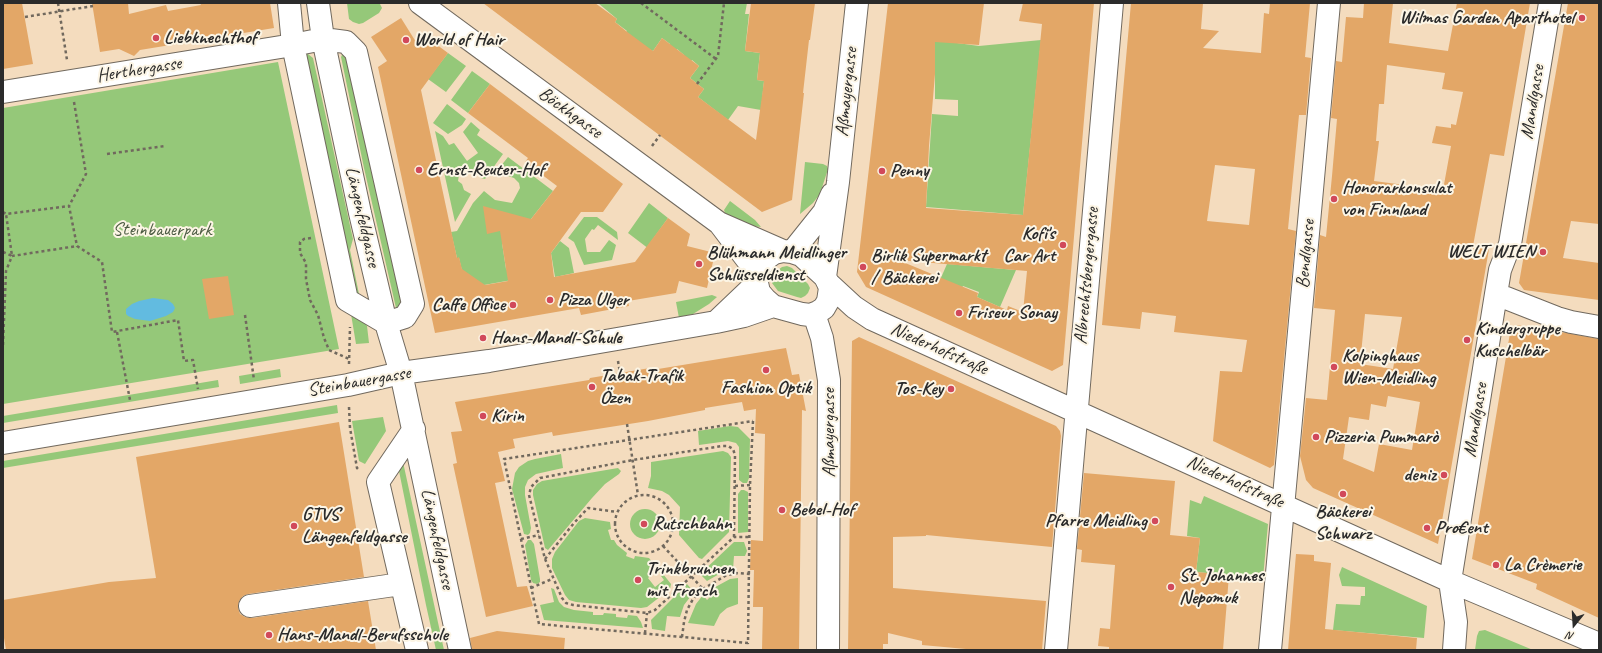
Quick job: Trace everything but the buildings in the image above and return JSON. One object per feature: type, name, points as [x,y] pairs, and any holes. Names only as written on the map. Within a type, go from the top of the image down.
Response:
[{"type":"street","points":[[289,3],[293,45],[347,300],[386,323]]},
{"type":"street","name":"Längenfeldgasse","points":[[318,3],[323,39],[360,213],[386,323],[401,373],[414,429],[460,650]]},
{"type":"street","name":"Böckhgasse","points":[[420,3],[719,223],[788,252]]},
{"type":"street","name":"Aßmayergasse","points":[[826,280],[857,3]]},
{"type":"street","name":"Albrechtsbergergasse","points":[[1056,650],[1075,410],[1112,3]]},
{"type":"street","name":"Bendlgasse","points":[[1270,650],[1329,3]]},
{"type":"street","name":"Mandlgasse","points":[[1454,650],[1456,622],[1450,581],[1500,270],[1510,244],[1550,3]]},
{"type":"street","name":"Herthergasse","points":[[3,92],[323,39],[346,42],[356,52],[412,304],[405,317],[386,323]]},
{"type":"street","name":"Aßmayergasse","points":[[788,252],[824,212],[838,182]]},
{"type":"street","name":"Böckhgasse","points":[[719,223],[757,278]]},
{"type":"street","points":[[716,322],[757,278],[761,266],[767,258],[774,254],[788,252],[801,255],[826,280],[830,295],[828,301],[819,311],[802,314],[773,306],[760,292],[757,278]]},
{"type":"street","name":"Niederhofstraße","points":[[826,280],[854,307],[872,319],[1450,581],[1599,644]]},
{"type":"street","points":[[1496,294],[1557,318],[1571,322],[1599,326]]},
{"type":"street","name":"Steinbauergasse","points":[[3,443],[348,385],[401,373],[489,361],[716,322],[744,316],[773,306]]},
{"type":"street","name":"Aßmayergasse","points":[[819,311],[829,380],[828,650]]},
{"type":"street","name":"Niederhofstraße","points":[[819,311],[872,319]]},
{"type":"street","points":[[414,429],[378,482],[417,650]]},
{"type":"street","points":[[250,606],[401,584]]},
{"type":"path","points":[[58,3],[86,174],[69,206],[77,246]]},
{"type":"path","points":[[697,84],[718,56],[724,3]]},
{"type":"path","points":[[643,4],[716,59]]},
{"type":"path","points":[[25,17],[92,6]]},
{"type":"path","points":[[107,154],[165,146]]},
{"type":"path","points":[[3,345],[6,271],[12,256],[5,213],[69,206]]},
{"type":"path","points":[[333,234],[304,239],[300,242],[300,253],[306,263],[306,280],[310,300],[318,315],[324,338],[330,350],[349,359]]},
{"type":"path","points":[[3,252],[12,256],[77,246],[102,262],[112,332],[178,320],[184,361],[193,360],[201,409]]},
{"type":"path","points":[[245,315],[256,400]]},
{"type":"path","points":[[117,332],[134,421]]},
{"type":"path","points":[[753,421],[750,485],[748,643],[539,624],[504,459],[753,421]]},
{"type":"path","points":[[627,424],[638,495]]},
{"type":"path","points":[[728,446],[733,449],[735,455],[735,486],[734,536],[655,610],[646,613],[566,603],[552,579],[545,560],[529,495],[531,487],[535,481],[540,478],[633,460],[728,446]]},
{"type":"path","points":[[735,486],[750,485]]},
{"type":"path","points":[[647,494],[664,501],[670,509],[673,517],[674,526],[672,535],[663,546],[651,553],[633,551],[625,546],[619,539],[616,530],[615,521],[617,512],[622,504],[629,498],[638,495],[647,494]]},
{"type":"path","points":[[545,560],[574,523],[588,508],[617,512]]},
{"type":"path","points":[[521,539],[539,534]]},
{"type":"path","points":[[734,536],[750,537]]},
{"type":"path","points":[[663,546],[703,589]]},
{"type":"path","points":[[682,637],[687,610],[693,599],[703,589],[725,576],[736,573],[750,574]]},
{"type":"path","points":[[531,588],[552,579]]},
{"type":"path","points":[[645,634],[646,613]]},
{"type":"green space","points":[[347,3],[377,3],[380,4],[382,8],[379,13],[359,24],[349,19]]},
{"type":"green space","points":[[598,3],[747,3],[745,14],[749,14],[745,51],[760,53],[757,80],[764,81],[761,110],[738,106],[728,120],[698,97],[704,89],[690,78],[699,66],[692,60],[682,73],[675,68],[684,55],[677,49],[667,62],[670,44],[662,38],[653,51],[623,36],[627,31],[615,22],[617,19]]},
{"type":"green space","points":[[935,40],[979,46],[1041,40],[1023,215],[926,207],[932,114],[958,116],[958,100],[935,99]]},
{"type":"green space","points":[[346,52],[404,303],[401,308],[396,308],[364,168],[341,57],[343,53]]},
{"type":"green space","points":[[448,53],[466,66],[446,92],[428,79]]},
{"type":"green space","points":[[305,54],[308,54],[313,58],[353,239],[350,250],[359,294],[357,298]]},
{"type":"green space","name":"Steinbauerpark","points":[[278,62],[339,349],[3,404],[3,108]]},
{"type":"green space","points":[[472,71],[490,84],[468,113],[451,100]]},
{"type":"green space","points":[[447,104],[466,119],[462,125],[448,134],[433,123]]},
{"type":"green space","points":[[471,122],[480,130],[477,135],[503,154],[485,179],[481,178],[471,169],[466,169],[459,175],[458,181],[462,184],[464,190],[471,194],[455,222],[435,131],[443,136],[449,145],[454,143],[467,161],[478,153],[463,132]]},
{"type":"green space","points":[[508,157],[553,191],[531,219],[502,243],[506,269],[523,278],[473,287],[463,275],[459,258],[457,258],[451,232],[457,231],[473,203],[484,191],[495,200],[512,203],[520,188],[519,183],[514,178],[496,172]]},
{"type":"green space","points":[[805,162],[823,164],[827,166],[828,169],[820,194],[813,203],[800,214]]},
{"type":"green space","points":[[730,201],[755,220],[761,227],[751,226],[729,217],[724,210]]},
{"type":"green space","points":[[649,203],[668,218],[648,246],[649,249],[628,233]]},
{"type":"green space","points":[[584,217],[597,217],[617,232],[618,240],[598,225],[594,230],[592,229],[585,239],[587,252],[600,252],[609,240],[616,245],[612,260],[584,265],[574,242],[568,238]]},
{"type":"green space","points":[[560,241],[569,248],[574,273],[555,277],[551,253]]},
{"type":"green space","points":[[947,264],[1016,270],[1000,307],[977,297],[979,292],[963,286],[961,289],[940,280]]},
{"type":"green space","points":[[787,266],[792,268],[808,284],[810,288],[805,296],[801,298],[778,291],[772,283],[774,273],[782,267]]},
{"type":"green space","points":[[712,295],[717,297],[709,304],[693,314],[679,318],[676,302]]},
{"type":"green space","points":[[351,314],[362,319],[367,326],[369,343],[356,344]]},
{"type":"green space","points":[[280,369],[281,377],[240,384],[239,376]]},
{"type":"green space","points":[[218,380],[219,387],[3,423],[3,416]]},
{"type":"green space","points":[[337,405],[338,413],[3,468],[3,461]]},
{"type":"green space","points":[[383,417],[386,431],[365,464],[359,461],[352,421]]},
{"type":"green space","points":[[730,426],[738,427],[750,439],[749,478],[747,483],[743,483],[739,480],[739,447],[736,443],[728,441],[699,445],[698,431]]},
{"type":"green space","points":[[723,451],[728,453],[731,457],[729,532],[702,559],[699,558],[679,535],[680,507],[669,495],[662,491],[648,488],[651,476],[651,462]]},
{"type":"green space","points":[[561,454],[563,468],[536,474],[528,480],[525,487],[525,495],[531,528],[528,535],[524,534],[512,489],[515,473],[519,467],[528,461]]},
{"type":"green space","points":[[403,462],[444,650],[436,650],[426,605],[398,466]]},
{"type":"green space","points":[[618,468],[621,471],[619,474],[605,484],[548,550],[545,548],[533,495],[533,490],[537,484],[542,481]]},
{"type":"green space","points":[[741,490],[748,492],[748,532],[738,533],[738,494]]},
{"type":"green space","points":[[1204,496],[1268,524],[1263,578],[1196,572],[1200,538],[1187,536],[1190,500],[1201,504]]},
{"type":"green space","points":[[645,509],[651,510],[659,518],[659,530],[651,538],[645,539],[639,538],[631,530],[630,524],[631,518],[639,510]]},
{"type":"green space","points":[[585,518],[610,522],[611,529],[608,530],[611,540],[614,540],[617,545],[627,553],[626,556],[634,559],[635,556],[649,558],[660,572],[659,573],[656,571],[648,578],[655,587],[664,580],[661,576],[663,574],[671,584],[670,589],[647,607],[641,608],[576,602],[569,600],[552,568],[552,559],[555,552],[579,521]]},
{"type":"green space","points":[[528,540],[531,540],[534,544],[540,579],[540,582],[537,584],[533,583],[531,580],[525,545]]},
{"type":"green space","points":[[734,542],[744,542],[747,551],[745,556],[734,556],[733,570],[721,573],[707,581],[700,574]]},
{"type":"green space","points":[[1342,567],[1427,606],[1424,638],[1333,630],[1336,604],[1360,605],[1361,596],[1365,596],[1365,587],[1342,586],[1339,575]]},
{"type":"green space","points":[[738,578],[738,604],[727,608],[720,614],[714,626],[688,623],[696,604],[703,595],[707,600],[712,595],[708,591],[730,579]]},
{"type":"green space","points":[[687,584],[694,592],[684,605],[680,617],[667,616],[665,631],[652,629],[651,620]]},
{"type":"green space","points":[[551,588],[554,589],[559,602],[564,607],[574,610],[593,612],[593,615],[603,615],[604,613],[616,614],[616,617],[627,618],[628,615],[637,616],[643,628],[544,620],[540,605],[554,602]]},
{"type":"green space","points":[[1485,630],[1533,650],[1475,650],[1479,631]]},
{"type":"water","points":[[153,298],[168,300],[175,308],[173,312],[150,321],[135,319],[126,314],[126,309],[132,304]]},
{"type":"place","name":"Wilmas Garden Aparthotel","points":[[1582,18]]},
{"type":"place","name":"Liebknechthof","points":[[156,38]]},
{"type":"place","name":"World of Hair","points":[[406,40]]},
{"type":"place","name":"Ernst-Reuter-Hof","points":[[419,170]]},
{"type":"place","name":"Penny","points":[[882,171]]},
{"type":"place","name":"Honorarkonsulat von Finnland","points":[[1334,199]]},
{"type":"place","name":"Kofi's Car Art","points":[[1063,245]]},
{"type":"place","name":"WELT WIEN","points":[[1543,252]]},
{"type":"place","name":"Blühmann Meidlinger Schlüsseldienst","points":[[699,264]]},
{"type":"place","name":"Birlik Supermarkt / Bäckerei","points":[[863,267]]},
{"type":"place","name":"Pizza Ulger","points":[[550,300]]},
{"type":"place","name":"Caffe Office","points":[[513,305]]},
{"type":"place","name":"Friseur Sonay","points":[[959,313]]},
{"type":"place","name":"Hans-Mandl-Schule","points":[[483,338]]},
{"type":"place","name":"Kindergruppe Kuschelbär","points":[[1467,340]]},
{"type":"place","name":"Kolpinghaus Wien-Meidling","points":[[1334,367]]},
{"type":"place","name":"Fashion Optik","points":[[766,370]]},
{"type":"place","name":"Tabak-Trafik Özen","points":[[592,387]]},
{"type":"place","name":"Tos-Key","points":[[951,389]]},
{"type":"place","name":"Kirin","points":[[483,416]]},
{"type":"place","name":"Pizzeria Pummarò","points":[[1316,437]]},
{"type":"place","name":"deniz","points":[[1444,475]]},
{"type":"place","name":"Bäckerei Schwarz","points":[[1343,494]]},
{"type":"place","name":"Bebel-Hof","points":[[782,510]]},
{"type":"place","name":"Pfarre Meidling","points":[[1155,521]]},
{"type":"place","name":"Rutschbahn","points":[[644,524]]},
{"type":"place","name":"GTVS Längenfeldgasse","points":[[294,526]]},
{"type":"place","name":"Pro€ent","points":[[1427,528]]},
{"type":"place","name":"La Crèmerie","points":[[1496,565]]},
{"type":"place","name":"Trinkbrunnen mit Frosch","points":[[638,580]]},
{"type":"place","name":"St. Johannes Nepomuk","points":[[1171,587]]},
{"type":"place","name":"Hans-Mandl-Berufsschule","points":[[269,635]]}]
